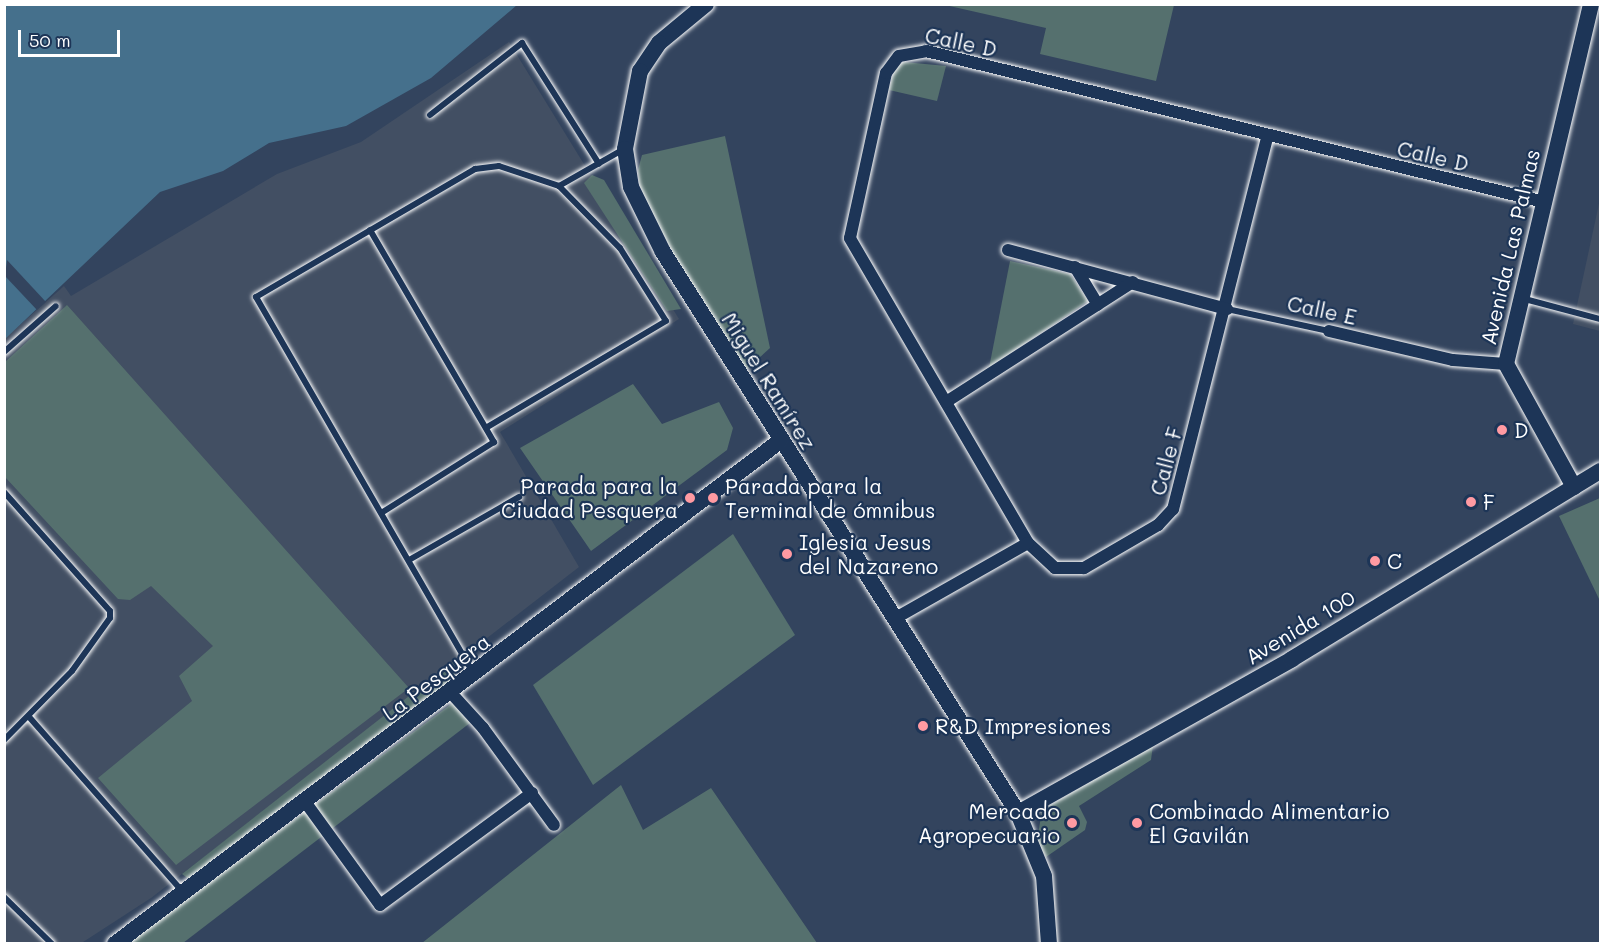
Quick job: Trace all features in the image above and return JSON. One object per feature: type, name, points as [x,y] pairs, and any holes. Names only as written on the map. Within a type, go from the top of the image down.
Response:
[{"type":"street","name":"Miguel Ramírez","points":[[706,4],[659,43],[633,90],[625,149],[631,187],[663,252],[780,441],[1018,813],[1048,898],[1049,944]]},
{"type":"street","name":"Avenida Las Palmas","points":[[1574,487],[1506,364],[1591,4]]},
{"type":"street","name":"Calle D","points":[[1028,543],[850,238],[886,73],[899,56],[926,51],[1267,138],[1544,202]]},
{"type":"street","name":"Calle F","points":[[1028,543],[1045,563],[1072,571],[1158,525],[1173,509],[1227,309],[1267,138]]},
{"type":"street","name":"Calle E","points":[[1008,250],[1227,309]]},
{"type":"street","points":[[1075,267],[1098,305]]},
{"type":"street","points":[[946,402],[1133,282]]},
{"type":"street","name":"Calle E","points":[[1329,330],[1453,360],[1506,364]]},
{"type":"street","name":"La Pesquera","points":[[116,944],[476,676],[780,441]]},
{"type":"street","name":"Avenida 100","points":[[1018,813],[1292,659],[1600,471]]},
{"type":"street","points":[[894,619],[1028,543]]},
{"type":"street","points":[[452,694],[532,793],[554,825]]},
{"type":"street","points":[[306,803],[380,905],[532,793]]},
{"type":"lane","points":[[430,115],[522,43],[599,164]]},
{"type":"lane","points":[[559,186],[625,149]]},
{"type":"lane","points":[[476,676],[383,512],[256,297],[475,169],[499,166],[559,186],[620,248],[666,321],[486,428]]},
{"type":"lane","points":[[370,230],[494,442],[383,512]]},
{"type":"lane","points":[[1521,298],[1600,320]]},
{"type":"lane","points":[[4,352],[56,306]]},
{"type":"lane","name":"Calle E","points":[[1227,309],[1329,330]]},
{"type":"lane","points":[[4,492],[110,611],[104,630],[30,718],[4,740]]},
{"type":"lane","points":[[409,560],[519,497]]},
{"type":"lane","points":[[30,718],[184,894]]},
{"type":"lane","points":[[4,897],[52,944]]},
{"type":"shaded area","points":[[5,5],[517,5],[431,78],[346,126],[269,143],[223,171],[160,192],[5,339]]},
{"type":"shaded area","points":[[509,42],[679,319],[500,432],[579,567],[151,898],[80,944],[5,943],[4,339],[64,286],[71,296],[277,174],[361,142]]},
{"type":"shaded area","points":[[1600,199],[1600,331],[1573,324]]},
{"type":"green space","points":[[945,5],[1174,5],[1156,81],[1040,54],[1046,28]]},
{"type":"green space","points":[[904,62],[946,66],[937,101],[889,90],[895,67]]},
{"type":"green space","points":[[725,136],[770,348],[745,371],[672,252],[640,189],[638,170],[642,155]]},
{"type":"green space","points":[[592,175],[604,180],[681,309],[667,311],[584,183]]},
{"type":"green space","points":[[1010,261],[1070,274],[1088,301],[989,368]]},
{"type":"green space","points":[[67,305],[409,688],[176,865],[98,778],[192,701],[179,676],[213,646],[151,586],[130,600],[118,599],[5,477],[5,362]]},
{"type":"green space","points":[[633,384],[662,424],[719,402],[733,428],[727,450],[591,551],[520,448]]},
{"type":"green space","points":[[1600,498],[1600,601],[1559,516]]},
{"type":"green space","points":[[733,534],[795,635],[593,785],[533,685]]},
{"type":"green space","points":[[455,660],[455,677],[190,880],[182,874]]},
{"type":"green space","points":[[454,702],[470,723],[183,943],[126,944]]},
{"type":"green space","points":[[1153,745],[1151,760],[1079,806],[1087,822],[1085,830],[1046,857],[1037,841],[1042,810]]},
{"type":"green space","points":[[621,785],[643,830],[711,788],[817,943],[422,943]]},
{"type":"pier","points":[[7,260],[46,302],[37,310],[5,276]]},
{"type":"place","name":"D","points":[[1502,430]]},
{"type":"place","name":"Parada para la Ciudad Pesquera","points":[[690,498]]},
{"type":"place","name":"Parada para la Terminal de ómnibus","points":[[713,498]]},
{"type":"place","name":"F","points":[[1471,502]]},
{"type":"place","name":"Iglesia Jesus del Nazareno","points":[[787,554]]},
{"type":"place","name":"C","points":[[1375,561]]},
{"type":"place","name":"R&D Impresiones","points":[[923,726]]},
{"type":"place","name":"Mercado Agropecuario","points":[[1072,823]]},
{"type":"place","name":"Combinado Alimentario El Gavilán","points":[[1137,823]]}]
